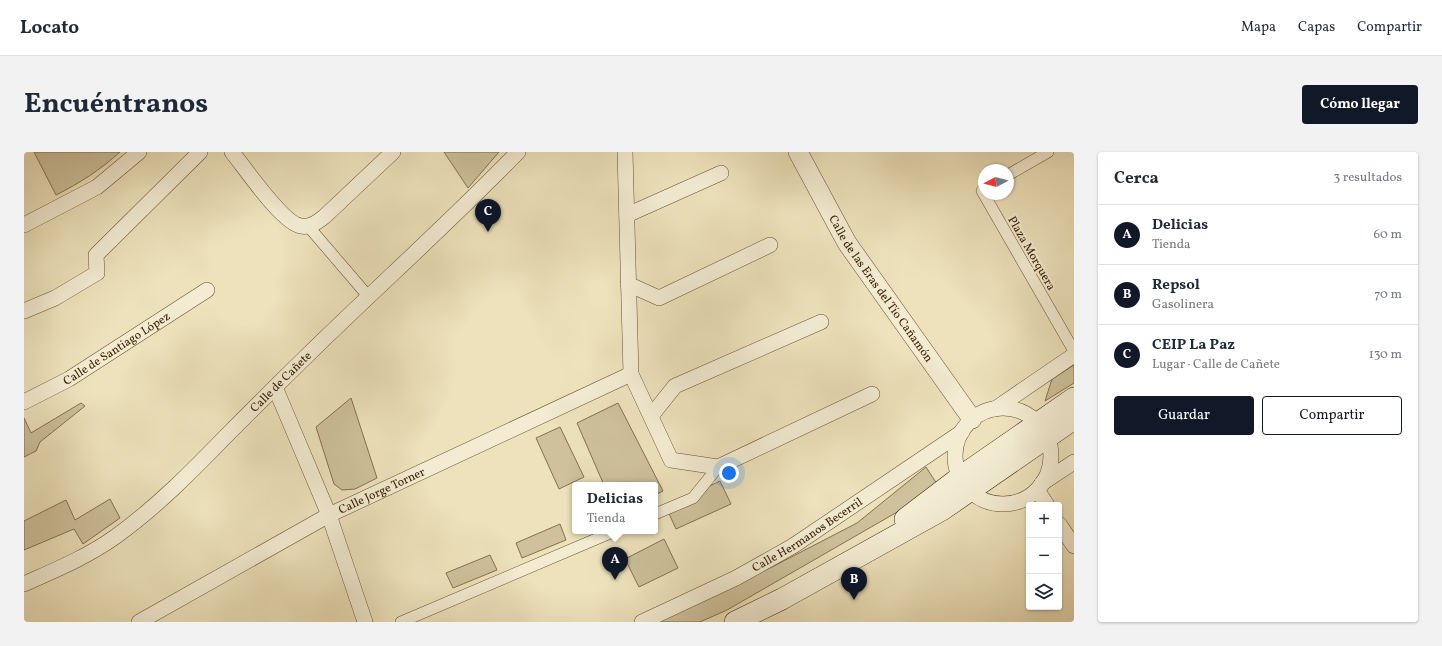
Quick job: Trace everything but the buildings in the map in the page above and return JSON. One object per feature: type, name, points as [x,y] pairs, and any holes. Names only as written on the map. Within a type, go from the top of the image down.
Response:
[{"type":"main road","points":[[735,622],[782,600],[942,510],[965,484],[1042,430],[1074,398]]},
{"type":"main road","points":[[1042,430],[1074,418]]},
{"type":"street","points":[[24,225],[97,187],[139,152]]},
{"type":"street","points":[[24,311],[55,298],[97,273],[96,255],[200,152]]},
{"type":"street","points":[[232,152],[271,201],[293,224],[302,227],[308,226],[324,217],[393,152]]},
{"type":"street","name":"Calle de Cañete","points":[[24,584],[88,554],[115,537],[190,473],[368,296],[472,200],[518,152]]},
{"type":"street","points":[[625,152],[631,374],[671,460],[718,467]]},
{"type":"street","name":"Calle de las Eras del Tío Cañamón","points":[[798,152],[847,244],[967,425]]},
{"type":"street","points":[[1014,172],[1048,152]]},
{"type":"street","points":[[627,216],[721,173]]},
{"type":"street","name":"Plaza Morquera","points":[[987,200],[1074,351]]},
{"type":"street","points":[[308,226],[368,296]]},
{"type":"street","points":[[628,284],[659,298],[770,246]]},
{"type":"street","name":"Calle de Santiago López","points":[[24,402],[69,379],[207,290]]},
{"type":"street","points":[[651,416],[675,386],[821,322]]},
{"type":"street","name":"Calle Hermanos Becerril","points":[[995,409],[1074,355]]},
{"type":"street","name":"Calle Jorge Torner","points":[[139,622],[329,515],[631,374]]},
{"type":"street","points":[[275,387],[329,515],[365,622]]},
{"type":"street","points":[[658,513],[693,498],[718,467],[872,394]]},
{"type":"street","name":"Calle Hermanos Becerril","points":[[642,622],[736,578],[793,546],[967,425],[983,412],[1004,408],[1018,411],[1027,414],[1042,430]]},
{"type":"street","points":[[967,425],[956,446],[955,457],[965,484],[984,500],[1006,504],[1022,500],[1039,486],[1074,462]]},
{"type":"street","points":[[1039,486],[1048,472],[1050,460],[1042,430]]},
{"type":"street","points":[[1039,486],[1045,502]]},
{"type":"street","points":[[1062,528],[1074,546]]},
{"type":"street","points":[[401,622],[608,534]]},
{"type":"shaded area","points":[[34,152],[120,152],[90,176],[56,195]]},
{"type":"shaded area","points":[[444,152],[499,152],[468,188]]},
{"type":"shaded area","points":[[1074,365],[1074,383],[1045,401],[1052,379]]},
{"type":"shaded area","points":[[351,398],[377,478],[355,489],[342,490],[334,484],[316,427]]},
{"type":"shaded area","points":[[81,403],[85,406],[40,442],[36,451],[24,457],[24,418],[31,433]]},
{"type":"shaded area","points":[[618,403],[663,491],[658,494],[658,482],[603,482],[577,423]]},
{"type":"shaded area","points":[[560,427],[584,477],[559,489],[536,438]]},
{"type":"shaded area","points":[[926,467],[937,484],[899,511],[727,610],[700,622],[658,622],[772,567],[857,523]]},
{"type":"shaded area","points":[[720,481],[731,504],[676,529],[666,507]]},
{"type":"shaded area","points":[[110,499],[120,518],[83,544],[74,529],[24,550],[24,521],[66,500],[75,520]]},
{"type":"shaded area","points":[[560,524],[566,540],[522,558],[516,543]]},
{"type":"shaded area","points":[[664,539],[678,568],[639,587],[625,559]]},
{"type":"shaded area","points":[[490,555],[497,570],[453,588],[446,573]]},
{"type":"place","name":"CEIP La Paz","points":[[488,232]]},
{"type":"place","name":"Delicias","points":[[615,580]]},
{"type":"place","name":"Repsol","points":[[854,600]]}]
